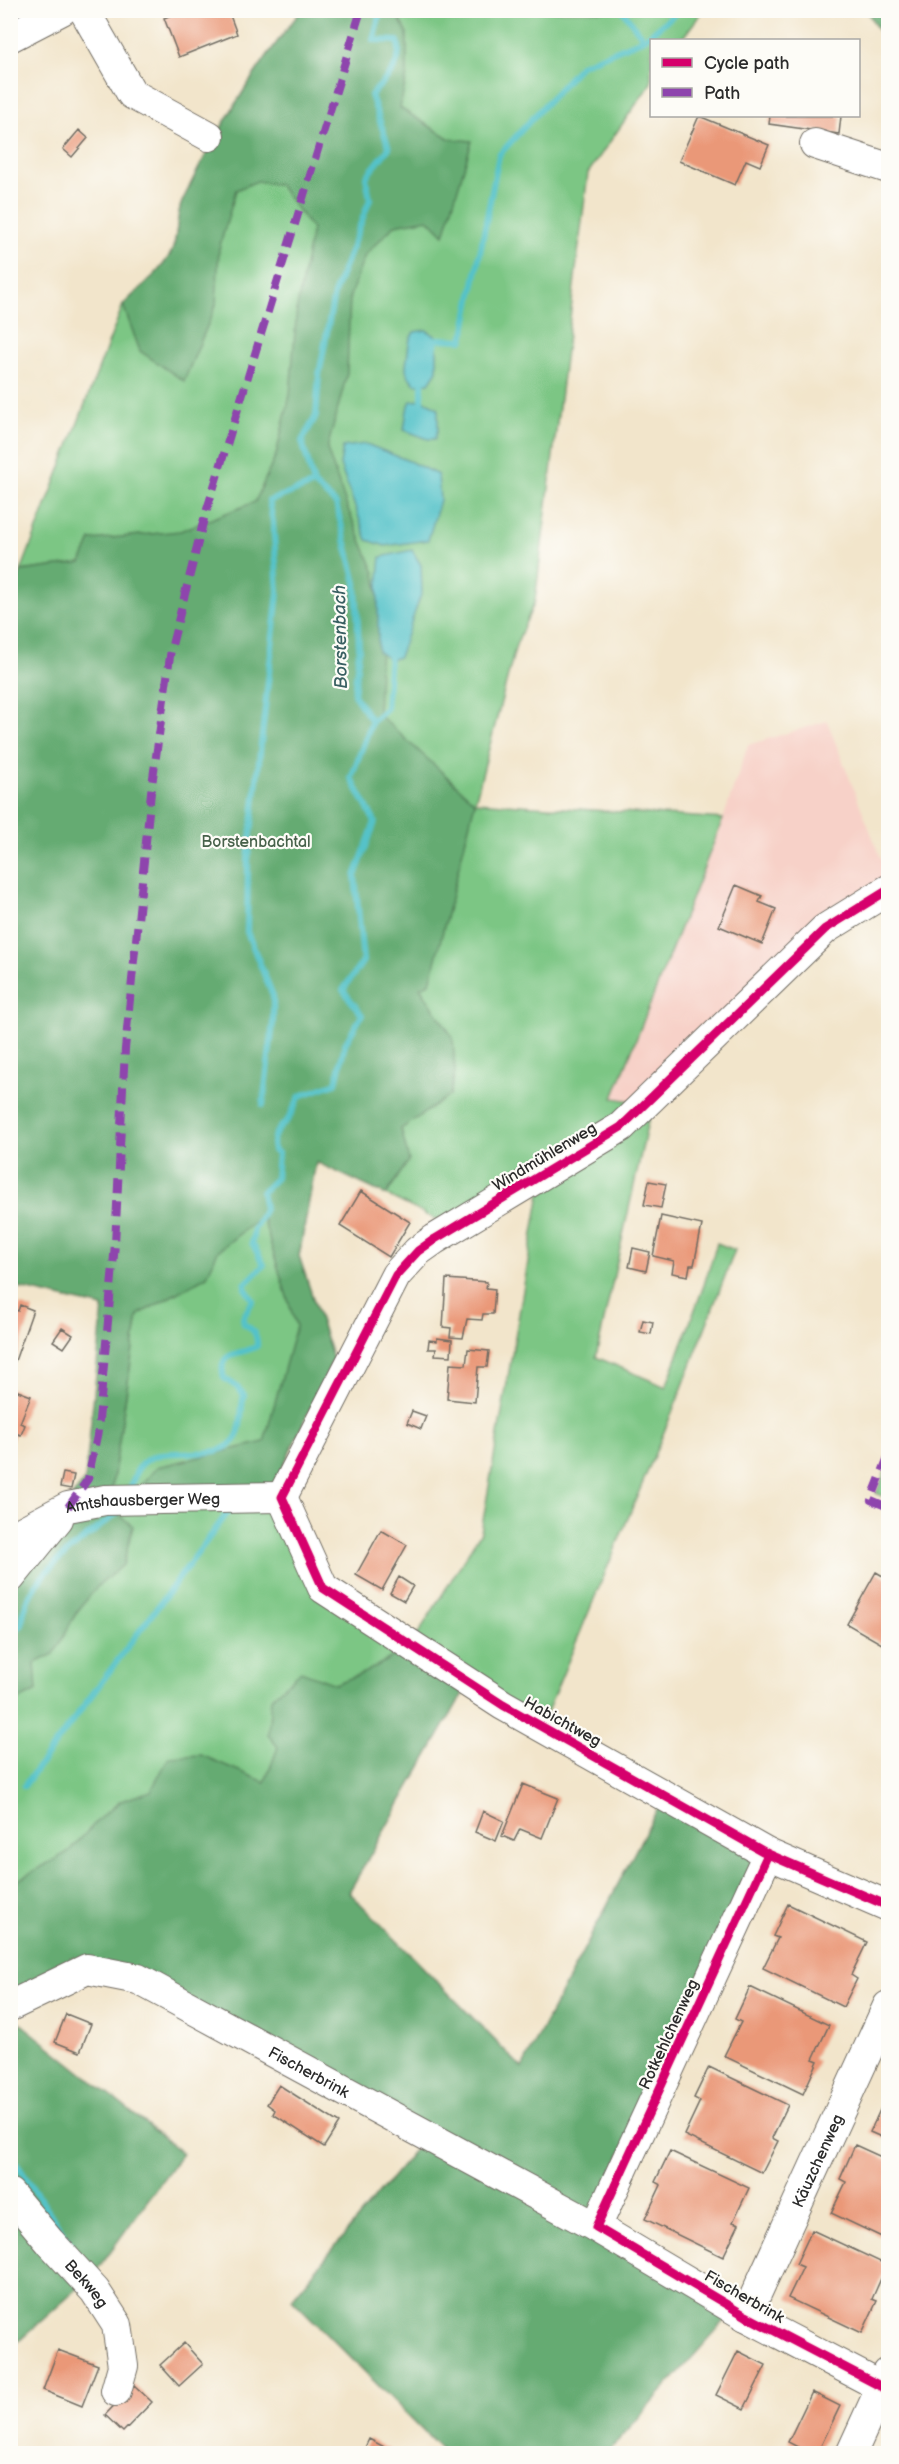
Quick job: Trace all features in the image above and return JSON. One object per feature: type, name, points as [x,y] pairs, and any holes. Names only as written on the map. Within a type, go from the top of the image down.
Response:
[{"type":"street","points":[[10,37],[62,10]]},
{"type":"street","points":[[84,10],[132,94],[209,136]]},
{"type":"street","points":[[815,144],[888,168]]},
{"type":"street","name":"Windmühlenweg","points":[[282,1497],[396,1275],[418,1251],[621,1127],[825,929],[888,890]]},
{"type":"street","name":"Amtshausberger Weg","points":[[10,1538],[68,1508],[105,1500],[282,1497]]},
{"type":"street","name":"Habichtweg","points":[[282,1497],[322,1588],[503,1705],[768,1854],[888,1906]]},
{"type":"street","points":[[10,1578],[68,1508]]},
{"type":"street","name":"Rotkehlchenweg","points":[[596,2227],[768,1854]]},
{"type":"street","name":"Fischerbrink","points":[[10,2006],[87,1969],[138,1979],[596,2227],[746,2316],[885,2380]]},
{"type":"street","name":"Käuzchenweg","points":[[746,2316],[888,2006]]},
{"type":"street","name":"Bekweg","points":[[10,2194],[95,2291],[117,2325],[123,2366],[116,2391]]},
{"type":"street","points":[[851,2454],[885,2380]]},
{"type":"shaded area","points":[[827,721],[888,876],[652,1104],[613,1098],[723,819],[748,745]]},
{"type":"green space","name":"Borstenbachtal","points":[[301,11],[703,11],[682,39],[650,39],[650,84],[588,173],[535,601],[516,645],[475,802],[723,819],[613,1098],[652,1104],[596,1357],[666,1387],[717,1243],[735,1250],[679,1396],[539,1731],[466,1688],[349,1892],[522,2068],[662,1800],[756,1854],[446,2453],[292,2299],[430,2131],[136,1971],[11,1997],[10,1543],[109,1507],[138,1315],[10,1286],[91,540],[82,563],[21,571],[123,305],[154,275],[170,255],[175,243],[182,202],[236,103]],"holes":[[[450,1095],[401,1129],[408,1160],[386,1195],[449,1226],[544,1170],[481,1532],[408,1650],[314,1594],[272,1490],[333,1359],[299,1256],[316,1162]]]},
{"type":"green space","points":[[301,11],[405,11],[399,19],[407,32],[407,75],[400,108],[450,139],[472,141],[444,235],[428,219],[395,225],[365,255],[350,296],[347,374],[327,449],[347,507],[375,573],[385,644],[381,645],[378,714],[475,802],[430,983],[420,987],[453,1038],[455,1073],[450,1095],[401,1129],[409,1160],[386,1195],[316,1162],[299,1256],[333,1359],[272,1490],[139,1488],[157,1467],[264,1442],[296,1326],[262,1216],[218,1251],[207,1276],[138,1315],[109,1507],[133,1526],[123,1565],[97,1587],[76,1613],[54,1654],[35,1663],[37,1691],[11,1704],[11,1543],[60,1513],[85,1479],[103,1307],[11,1286],[11,604],[21,571],[81,563],[91,540],[180,531],[255,502],[276,455],[290,395],[297,307],[312,229],[279,185],[257,181],[236,190],[219,249],[216,305],[184,381],[140,351],[123,305],[154,275],[170,255],[175,243],[182,202],[207,153],[252,78]]},
{"type":"green space","points":[[867,11],[888,11],[888,48]]},
{"type":"green space","points":[[888,1465],[888,1498],[876,1493]]},
{"type":"green space","points":[[406,1649],[466,1688],[349,1892],[522,2068],[662,1800],[756,1854],[589,2225],[731,2314],[607,2453],[446,2453],[292,2299],[430,2131],[136,1971],[11,1997],[11,1884],[68,1852],[102,1816],[121,1801],[151,1791],[169,1757],[201,1755],[265,1782],[278,1747],[268,1735],[271,1698],[301,1671],[335,1684],[366,1672]]},
{"type":"green space","points":[[10,2015],[182,2153],[94,2274],[11,2348]]},
{"type":"water","points":[[426,330],[437,337],[437,371],[429,383],[415,384],[406,369],[409,343],[414,332]]},
{"type":"water","points":[[423,400],[438,408],[438,429],[435,439],[428,439],[404,430],[411,401]]},
{"type":"water","points":[[366,444],[438,475],[440,500],[428,540],[385,546],[367,540],[340,465],[343,447]]},
{"type":"water","points":[[412,550],[421,565],[422,592],[399,657],[390,660],[378,651],[378,587],[381,557]]},
{"type":"building","points":[[184,10],[211,10],[212,13],[228,10],[237,34],[179,57],[164,18]]},
{"type":"building","points":[[699,117],[769,145],[760,166],[746,160],[735,185],[679,161]]},
{"type":"building","points":[[770,117],[841,117],[839,134],[769,124]]},
{"type":"building","points":[[79,130],[88,138],[72,157],[63,149]]},
{"type":"building","points":[[736,885],[762,896],[759,902],[776,909],[762,944],[719,926]]},
{"type":"building","points":[[649,1181],[666,1184],[661,1208],[644,1205]]},
{"type":"building","points":[[361,1191],[410,1222],[389,1257],[340,1226]]},
{"type":"building","points":[[661,1216],[702,1225],[694,1265],[690,1265],[688,1276],[672,1273],[674,1261],[653,1256]]},
{"type":"building","points":[[633,1248],[650,1252],[646,1271],[629,1267]]},
{"type":"building","points":[[446,1279],[487,1282],[486,1288],[495,1289],[493,1314],[483,1314],[482,1320],[467,1319],[463,1338],[450,1337],[451,1328],[443,1327]]},
{"type":"building","points":[[20,1305],[33,1310],[15,1361],[10,1360],[10,1314],[13,1309],[18,1311]]},
{"type":"building","points":[[643,1320],[653,1322],[651,1334],[640,1332]]},
{"type":"building","points":[[62,1328],[73,1335],[64,1348],[53,1341]]},
{"type":"building","points":[[437,1338],[452,1340],[451,1356],[435,1355],[436,1349],[428,1349],[429,1340],[437,1341]]},
{"type":"building","points":[[468,1349],[489,1351],[487,1367],[478,1367],[475,1402],[447,1399],[450,1364],[466,1365]]},
{"type":"building","points":[[10,1388],[31,1396],[20,1423],[25,1425],[21,1435],[15,1433],[10,1444]]},
{"type":"building","points":[[412,1411],[426,1416],[421,1429],[407,1423]]},
{"type":"building","points":[[63,1473],[74,1475],[71,1489],[60,1487]]},
{"type":"building","points":[[381,1530],[407,1545],[382,1590],[356,1575]]},
{"type":"building","points":[[876,1572],[888,1579],[887,1647],[847,1624]]},
{"type":"building","points":[[399,1577],[413,1586],[404,1601],[390,1593]]},
{"type":"building","points":[[523,1784],[558,1798],[542,1838],[520,1829],[514,1841],[502,1836]]},
{"type":"building","points":[[483,1811],[504,1821],[496,1841],[475,1832]]},
{"type":"building","points":[[788,1904],[867,1942],[851,1975],[857,1979],[843,2007],[763,1968],[778,1938],[773,1936]]},
{"type":"building","points":[[750,1987],[829,2025],[813,2059],[818,2061],[803,2094],[724,2056],[741,2022],[735,2019]]},
{"type":"building","points":[[66,2014],[91,2024],[80,2052],[55,2042]]},
{"type":"building","points":[[709,2067],[788,2105],[772,2138],[778,2141],[762,2173],[684,2135],[700,2101],[694,2098]]},
{"type":"building","points":[[279,2085],[339,2123],[324,2147],[273,2114],[275,2110],[267,2104]]},
{"type":"building","points":[[888,2092],[888,2140],[870,2132]]},
{"type":"building","points":[[855,2145],[888,2160],[888,2240],[831,2213],[846,2182],[840,2179]]},
{"type":"building","points":[[670,2151],[749,2188],[733,2222],[739,2224],[723,2257],[645,2219],[661,2185],[655,2182]]},
{"type":"building","points":[[812,2230],[887,2265],[872,2299],[877,2301],[862,2333],[788,2298],[803,2267],[796,2264]]},
{"type":"building","points":[[184,2343],[203,2364],[179,2386],[160,2365]]},
{"type":"building","points":[[58,2350],[98,2365],[82,2406],[43,2390]]},
{"type":"building","points":[[738,2351],[766,2365],[744,2409],[716,2395]]},
{"type":"building","points":[[134,2385],[152,2402],[123,2432],[105,2415]]},
{"type":"building","points":[[812,2392],[840,2406],[817,2454],[811,2454],[788,2442]]},
{"type":"building","points":[[369,2439],[392,2451],[391,2454],[362,2454]]},
{"type":"waterway","name":"Borstenbach","points":[[131,1487],[138,1469],[147,1460],[173,1453],[217,1451],[228,1446],[237,1436],[244,1395],[224,1378],[222,1369],[227,1358],[257,1346],[254,1333],[244,1324],[243,1318],[253,1300],[245,1284],[264,1265],[252,1243],[254,1229],[265,1209],[262,1192],[276,1178],[278,1153],[274,1151],[274,1136],[289,1118],[300,1096],[336,1083],[345,1044],[362,1015],[343,990],[363,961],[355,876],[375,822],[351,778],[372,721],[354,695],[359,649],[356,583],[336,504],[314,484],[302,441],[316,416],[319,375],[334,294],[370,199],[366,177],[389,148],[371,95],[392,71],[399,50],[398,41],[373,40],[381,10]]},
{"type":"waterway","name":"Borstenbach","points":[[622,10],[644,39],[680,10]]},
{"type":"waterway","points":[[435,345],[437,339],[463,340],[499,155],[581,65],[644,39]]},
{"type":"waterway","points":[[422,409],[424,377]]},
{"type":"waterway","points":[[263,1105],[273,1023],[273,996],[247,932],[248,860],[278,592],[273,522],[269,501],[314,484]]},
{"type":"waterway","points":[[372,721],[386,709],[390,654]]},
{"type":"waterway","points":[[24,1786],[232,1507]]},
{"type":"waterway","name":"Borstenbach","points":[[10,1633],[22,1625],[25,1607],[43,1576],[71,1549],[116,1514]]},
{"type":"waterway","points":[[10,2154],[71,2245]]},
{"type":"marked path","points":[[68,1507],[88,1479],[98,1431],[115,1244],[125,1049],[151,792],[171,649],[204,519],[361,10]]},
{"type":"marked path","points":[[888,1457],[871,1500],[888,1507]]},
{"type":"cycle path","points":[[888,890],[825,929],[621,1127],[418,1251],[396,1275],[282,1497],[323,1588],[503,1705],[768,1854],[888,1906]]},
{"type":"cycle path","points":[[768,1854],[596,2227],[746,2316],[882,2387]]}]
